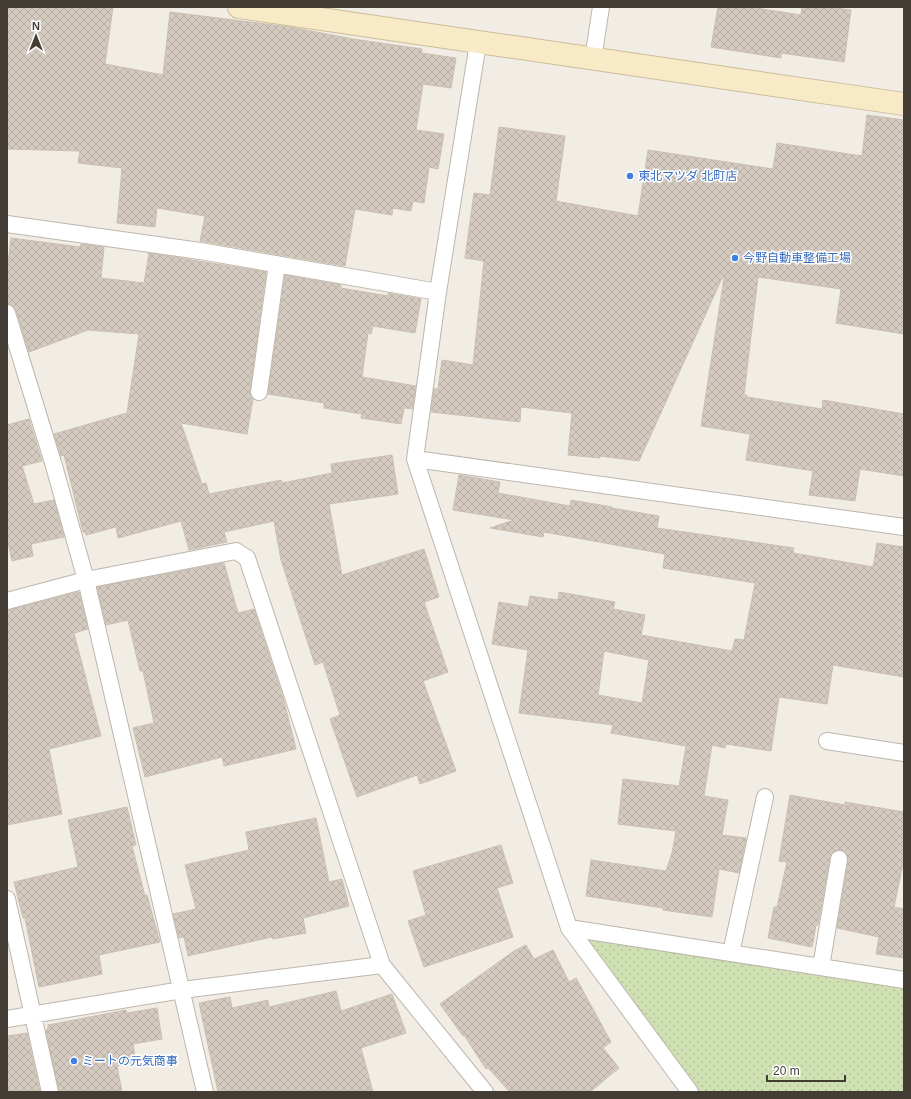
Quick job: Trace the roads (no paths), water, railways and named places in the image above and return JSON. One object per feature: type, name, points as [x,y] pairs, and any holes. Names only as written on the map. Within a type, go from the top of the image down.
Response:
[{"type":"street","points":[[240,7],[478,43],[904,104]]},
{"type":"lane","points":[[593,59],[601,7]]},
{"type":"lane","points":[[478,43],[438,292],[415,459],[569,928],[690,1092]]},
{"type":"lane","points":[[7,224],[200,251],[438,292]]},
{"type":"lane","points":[[259,392],[277,264]]},
{"type":"lane","points":[[7,314],[54,466],[86,580],[205,1092]]},
{"type":"lane","points":[[415,459],[904,527]]},
{"type":"lane","points":[[7,601],[86,580],[236,551],[247,558],[382,965],[485,1092]]},
{"type":"lane","points":[[826,741],[904,753]]},
{"type":"lane","points":[[731,953],[765,797]]},
{"type":"lane","points":[[821,967],[838,859]]},
{"type":"lane","points":[[7,899],[50,1092]]},
{"type":"lane","points":[[569,928],[904,980]]},
{"type":"lane","points":[[7,1019],[182,990],[382,965]]},
{"type":"place","name":"東北マツダ 北町店","points":[[630,176]]},
{"type":"place","name":"今野自動車整備工場","points":[[735,258]]},
{"type":"place","name":"ミートの元気商事","points":[[74,1061]]}]
